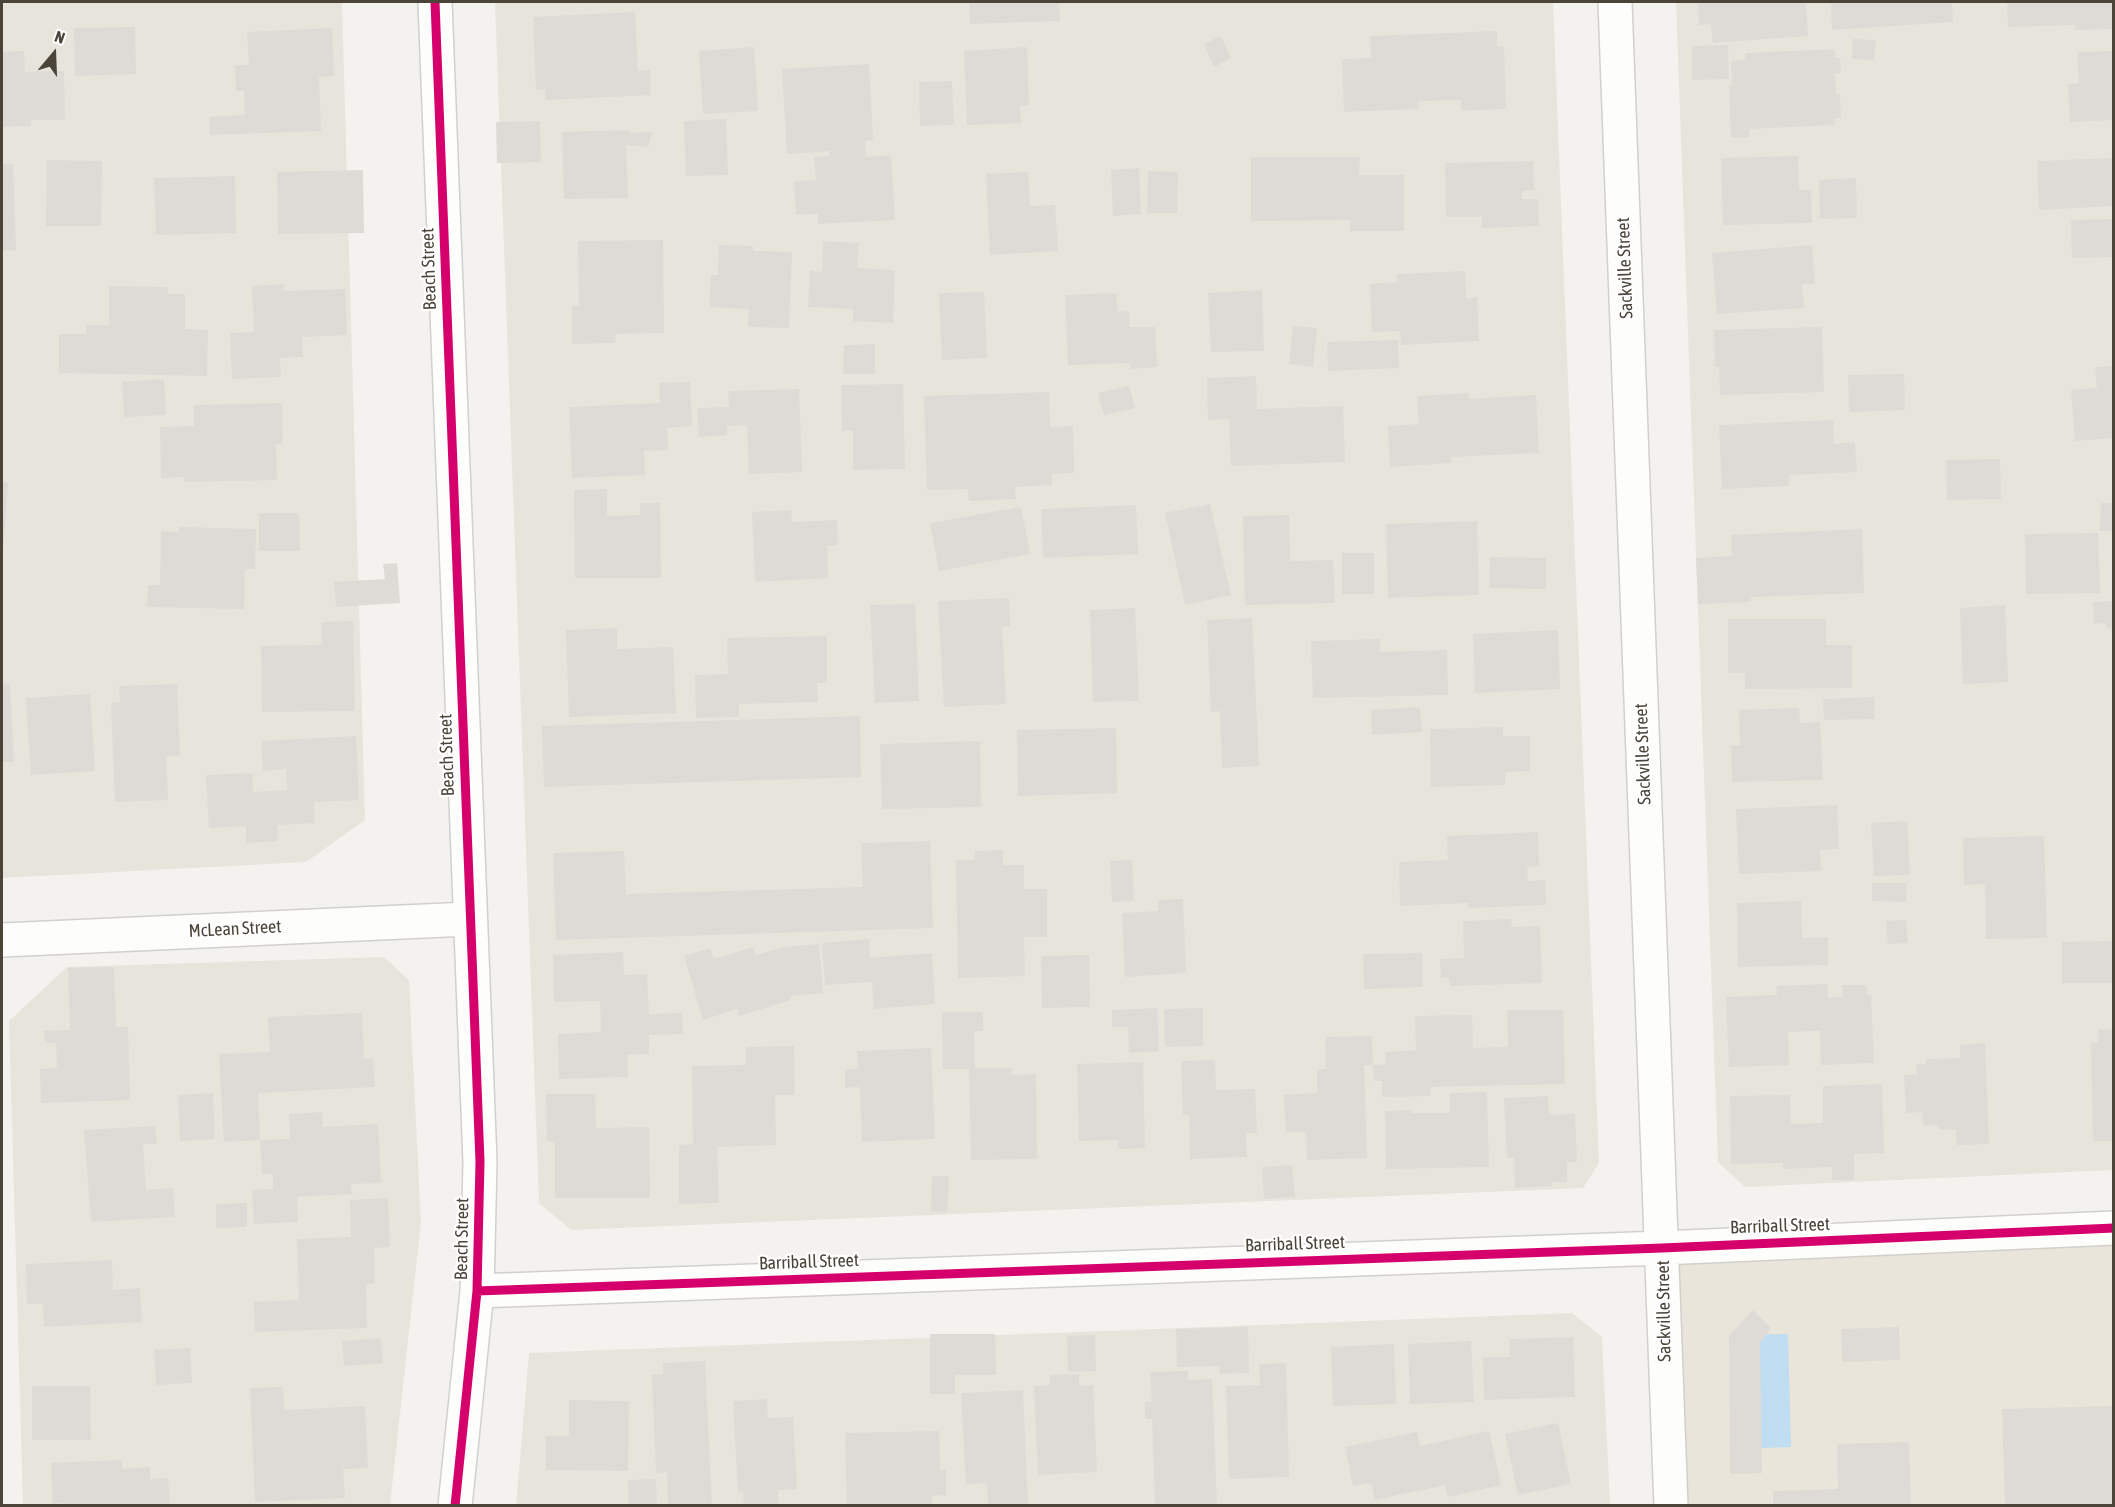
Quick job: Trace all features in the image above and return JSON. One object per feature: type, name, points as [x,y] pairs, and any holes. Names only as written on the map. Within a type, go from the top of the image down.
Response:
[{"type":"street","name":"Beach Street","points":[[435,2],[480,1162],[477,1291],[455,1506]]},
{"type":"street","name":"Sackville Street","points":[[1615,2],[1671,1506]]},
{"type":"street","name":"McLean Street","points":[[2,940],[469,919]]},
{"type":"street","name":"Barriball Street","points":[[477,1291],[1662,1248],[2114,1228]]},
{"type":"shaded area","points":[[2,2],[342,2],[365,820],[306,862],[2,878]]},
{"type":"shaded area","points":[[495,2],[1553,2],[1599,1163],[1583,1188],[571,1230],[539,1203]]},
{"type":"shaded area","points":[[1676,2],[2113,2],[2113,1170],[1745,1187],[1718,1162]]},
{"type":"shaded area","points":[[384,957],[409,980],[421,1223],[390,1505],[23,1505],[9,1021],[67,967]]},
{"type":"shaded area","points":[[2113,1239],[2113,1505],[1678,1505],[1670,1249]]},
{"type":"shaded area","points":[[1572,1313],[1602,1337],[1610,1505],[516,1506],[529,1353]]},
{"type":"water","points":[[1788,1334],[1791,1447],[1735,1449],[1731,1335]]},
{"type":"building","points":[[969,2],[1059,2],[1060,21],[970,24]]},
{"type":"building","points":[[1698,2],[1806,2],[1808,36],[1713,43],[1711,24],[1699,25]]},
{"type":"building","points":[[1831,2],[1952,2],[1953,22],[1832,30]]},
{"type":"building","points":[[2007,2],[2114,2],[2114,29],[2075,30],[2075,25],[2008,27]]},
{"type":"building","points":[[635,12],[638,71],[650,70],[651,95],[546,100],[545,89],[536,90],[533,17]]},
{"type":"building","points":[[135,27],[136,74],[75,76],[74,28]]},
{"type":"building","points":[[332,28],[334,76],[319,77],[321,131],[210,135],[209,117],[245,115],[244,91],[236,91],[235,65],[249,65],[247,32]]},
{"type":"building","points":[[1497,31],[1497,46],[1504,46],[1506,109],[1461,111],[1461,100],[1419,101],[1419,109],[1344,112],[1342,59],[1371,58],[1370,36]]},
{"type":"building","points":[[1221,36],[1231,58],[1214,67],[1204,44]]},
{"type":"building","points":[[1853,39],[1876,40],[1874,60],[1852,59]]},
{"type":"building","points":[[1728,45],[1729,79],[1692,80],[1692,46]]},
{"type":"building","points":[[754,47],[758,111],[703,114],[699,51]]},
{"type":"building","points":[[1027,47],[1029,105],[1020,106],[1021,123],[967,125],[964,51]]},
{"type":"building","points":[[1835,49],[1835,58],[1840,58],[1841,73],[1835,73],[1836,94],[1840,94],[1841,118],[1835,118],[1835,125],[1749,129],[1749,137],[1731,138],[1729,86],[1732,86],[1731,61],[1745,60],[1745,53]]},
{"type":"building","points":[[24,51],[25,72],[64,71],[65,120],[31,120],[31,126],[2,127],[2,52]]},
{"type":"building","points":[[2114,51],[2114,120],[2070,122],[2068,84],[2079,83],[2077,52]]},
{"type":"building","points":[[869,64],[873,140],[865,141],[866,157],[891,155],[895,220],[818,224],[818,214],[796,215],[794,181],[816,180],[814,157],[829,156],[829,151],[787,154],[782,69]]},
{"type":"building","points":[[952,81],[954,125],[920,126],[919,82]]},
{"type":"building","points":[[726,119],[728,175],[686,176],[684,121]]},
{"type":"building","points":[[540,121],[541,162],[497,163],[496,122]]},
{"type":"building","points":[[629,130],[629,133],[652,132],[648,147],[626,145],[628,198],[564,199],[562,132]]},
{"type":"building","points":[[1798,156],[1799,190],[1811,190],[1812,223],[1723,225],[1721,158]]},
{"type":"building","points":[[1251,157],[1360,157],[1359,175],[1404,175],[1404,231],[1350,231],[1350,220],[1251,221]]},
{"type":"building","points":[[2114,158],[2114,206],[2039,210],[2037,161]]},
{"type":"building","points":[[47,160],[102,161],[101,226],[46,226]]},
{"type":"building","points":[[1533,161],[1534,190],[1522,191],[1522,199],[1538,199],[1539,226],[1482,228],[1482,217],[1446,217],[1445,163]]},
{"type":"building","points":[[2,164],[13,164],[16,250],[2,251]]},
{"type":"building","points":[[1139,168],[1141,214],[1113,216],[1111,170]]},
{"type":"building","points":[[363,170],[364,233],[278,234],[277,172]]},
{"type":"building","points":[[1148,171],[1178,172],[1177,213],[1147,213]]},
{"type":"building","points":[[1028,172],[1030,206],[1055,205],[1058,251],[990,255],[986,174]]},
{"type":"building","points":[[235,176],[236,233],[156,235],[154,178]]},
{"type":"building","points":[[1856,178],[1857,218],[1820,219],[1819,180]]},
{"type":"building","points":[[2114,219],[2114,257],[2072,258],[2071,220]]},
{"type":"building","points":[[663,240],[664,333],[615,334],[616,343],[572,344],[572,306],[579,306],[578,241]]},
{"type":"building","points":[[823,241],[859,243],[857,268],[895,270],[893,323],[853,321],[853,309],[808,307],[810,270],[822,272]]},
{"type":"building","points":[[719,245],[753,246],[753,251],[792,252],[789,328],[748,327],[749,309],[709,307],[711,275],[718,275]]},
{"type":"building","points":[[1812,245],[1815,284],[1802,284],[1804,308],[1717,314],[1712,253]]},
{"type":"building","points":[[1465,271],[1466,298],[1477,297],[1479,341],[1401,345],[1400,331],[1372,332],[1370,284],[1397,282],[1397,274]]},
{"type":"building","points":[[284,284],[284,291],[345,289],[347,335],[302,337],[303,357],[280,358],[281,377],[232,379],[230,333],[254,332],[252,286]]},
{"type":"building","points":[[109,286],[168,287],[168,294],[185,294],[185,329],[208,330],[207,376],[59,373],[59,334],[86,334],[86,325],[109,325]]},
{"type":"building","points":[[1262,290],[1264,351],[1211,352],[1208,293]]},
{"type":"building","points":[[984,292],[987,358],[942,360],[939,293]]},
{"type":"building","points":[[1116,293],[1118,312],[1129,311],[1130,327],[1155,327],[1157,367],[1131,369],[1130,363],[1068,365],[1065,295]]},
{"type":"building","points":[[1293,326],[1317,328],[1313,367],[1289,364]]},
{"type":"building","points":[[1822,327],[1824,392],[1720,395],[1719,367],[1715,367],[1714,330]]},
{"type":"building","points":[[1398,340],[1399,368],[1328,371],[1327,342]]},
{"type":"building","points":[[875,344],[875,374],[843,374],[844,345]]},
{"type":"building","points":[[2114,366],[2114,438],[2075,441],[2071,390],[2097,388],[2095,367]]},
{"type":"building","points":[[1904,374],[1905,410],[1849,412],[1848,375]]},
{"type":"building","points":[[1256,376],[1257,409],[1343,406],[1345,462],[1231,466],[1229,419],[1208,420],[1207,378]]},
{"type":"building","points":[[164,379],[166,415],[124,417],[122,382]]},
{"type":"building","points":[[690,382],[692,426],[667,428],[668,450],[644,451],[645,475],[572,478],[569,407],[660,403],[659,383]]},
{"type":"building","points":[[903,384],[905,469],[853,470],[853,430],[842,431],[841,385]]},
{"type":"building","points":[[1129,386],[1135,408],[1104,415],[1098,393]]},
{"type":"building","points":[[799,389],[802,472],[749,474],[747,425],[727,426],[727,435],[699,437],[697,408],[729,407],[728,391]]},
{"type":"building","points":[[1049,392],[1050,427],[1073,426],[1074,473],[1052,474],[1052,485],[1015,487],[1016,499],[969,501],[968,489],[927,490],[924,396]]},
{"type":"building","points":[[1469,393],[1469,399],[1536,395],[1539,453],[1451,457],[1451,463],[1390,467],[1388,426],[1419,424],[1417,396]]},
{"type":"building","points":[[282,403],[283,444],[276,444],[277,480],[184,482],[183,477],[161,478],[160,427],[194,426],[194,405]]},
{"type":"building","points":[[1833,420],[1834,444],[1855,442],[1857,472],[1789,475],[1789,486],[1722,489],[1719,425]]},
{"type":"building","points":[[2000,459],[2001,499],[1947,500],[1946,460]]},
{"type":"building","points":[[2,482],[8,483],[3,551],[2,551]]},
{"type":"building","points":[[607,489],[607,516],[640,515],[640,503],[660,503],[661,578],[575,578],[574,490]]},
{"type":"building","points":[[2101,503],[2114,503],[2114,531],[2100,531]]},
{"type":"building","points":[[1210,504],[1231,595],[1185,605],[1165,513]]},
{"type":"building","points":[[1136,505],[1138,554],[1043,558],[1041,509]]},
{"type":"building","points":[[1021,507],[1030,554],[939,571],[930,523]]},
{"type":"building","points":[[791,510],[792,522],[837,520],[838,545],[827,546],[828,578],[755,582],[752,512]]},
{"type":"building","points":[[259,513],[299,513],[300,551],[259,551]]},
{"type":"building","points":[[1289,515],[1290,561],[1333,560],[1335,603],[1245,605],[1243,516]]},
{"type":"building","points":[[1477,521],[1479,595],[1388,598],[1386,524]]},
{"type":"building","points":[[179,527],[256,529],[255,569],[245,569],[244,609],[147,607],[148,585],[160,585],[161,531],[179,532]]},
{"type":"building","points":[[1862,529],[1864,593],[1751,597],[1751,602],[1698,604],[1696,558],[1732,556],[1731,535]]},
{"type":"building","points":[[2098,533],[2100,593],[2026,594],[2025,534]]},
{"type":"building","points":[[1342,553],[1374,553],[1374,594],[1342,594]]},
{"type":"building","points":[[1490,557],[1546,558],[1546,589],[1489,588]]},
{"type":"building","points":[[397,563],[400,603],[336,607],[334,582],[385,579],[383,564]]},
{"type":"building","points":[[1009,598],[1010,626],[1002,627],[1006,704],[944,707],[938,601]]},
{"type":"building","points":[[2114,601],[2114,628],[2107,629],[2106,623],[2094,624],[2093,602]]},
{"type":"building","points":[[915,604],[919,701],[875,703],[870,605]]},
{"type":"building","points":[[2005,605],[2008,682],[1963,684],[1960,608]]},
{"type":"building","points":[[1135,608],[1139,701],[1093,702],[1090,610]]},
{"type":"building","points":[[1252,618],[1259,766],[1222,768],[1220,711],[1211,712],[1207,620]]},
{"type":"building","points":[[1728,619],[1826,619],[1826,645],[1852,645],[1852,688],[1745,689],[1745,673],[1728,673]]},
{"type":"building","points":[[353,621],[355,711],[262,712],[261,646],[322,645],[321,622]]},
{"type":"building","points":[[617,628],[617,649],[673,647],[676,713],[569,717],[566,630]]},
{"type":"building","points":[[1558,630],[1560,689],[1475,693],[1473,634]]},
{"type":"building","points":[[827,636],[827,683],[817,683],[818,702],[739,704],[739,717],[696,718],[695,675],[728,674],[727,638]]},
{"type":"building","points":[[1380,639],[1380,652],[1447,650],[1448,695],[1313,698],[1311,641]]},
{"type":"building","points":[[10,684],[14,762],[2,762],[2,685]]},
{"type":"building","points":[[177,684],[180,755],[166,756],[168,800],[115,802],[111,703],[120,702],[119,686]]},
{"type":"building","points":[[90,694],[95,771],[31,775],[26,698]]},
{"type":"building","points":[[1874,697],[1875,719],[1824,720],[1823,699]]},
{"type":"building","points":[[1420,707],[1422,732],[1372,735],[1371,710]]},
{"type":"building","points":[[1799,708],[1800,723],[1820,722],[1823,780],[1732,782],[1731,745],[1740,745],[1739,710]]},
{"type":"building","points":[[860,716],[861,777],[544,787],[542,726]]},
{"type":"building","points":[[1503,727],[1503,736],[1530,736],[1530,771],[1505,772],[1505,785],[1431,787],[1430,729]]},
{"type":"building","points":[[1116,728],[1117,793],[1018,796],[1017,730]]},
{"type":"building","points":[[356,736],[359,800],[314,802],[315,823],[277,825],[278,841],[246,843],[246,826],[209,828],[206,775],[252,773],[253,792],[287,790],[286,769],[263,771],[261,741]]},
{"type":"building","points":[[980,741],[981,807],[882,809],[880,744]]},
{"type":"building","points":[[1837,805],[1839,849],[1820,850],[1821,871],[1739,874],[1736,809]]},
{"type":"building","points":[[1907,821],[1910,875],[1874,876],[1871,823]]},
{"type":"building","points":[[1538,832],[1539,866],[1527,867],[1528,881],[1545,880],[1546,905],[1469,908],[1468,903],[1400,906],[1399,862],[1448,860],[1447,836]]},
{"type":"building","points":[[2044,836],[2047,938],[1986,939],[1985,884],[1964,885],[1963,838]]},
{"type":"building","points":[[930,841],[933,928],[556,940],[553,853],[624,851],[626,894],[863,887],[861,843]]},
{"type":"building","points":[[1003,850],[1003,865],[1024,865],[1024,889],[1047,889],[1047,937],[1024,937],[1025,976],[958,978],[956,860],[975,860],[975,851]]},
{"type":"building","points":[[1132,860],[1134,901],[1112,902],[1110,861]]},
{"type":"building","points":[[1872,883],[1907,883],[1906,902],[1872,901]]},
{"type":"building","points":[[1183,899],[1186,973],[1125,977],[1122,913],[1158,911],[1158,900]]},
{"type":"building","points":[[1801,901],[1802,938],[1828,937],[1828,965],[1738,967],[1737,903]]},
{"type":"building","points":[[1511,919],[1512,927],[1540,926],[1542,983],[1450,986],[1449,978],[1441,978],[1440,959],[1464,958],[1463,921]]},
{"type":"building","points":[[1906,920],[1908,943],[1888,944],[1886,921]]},
{"type":"building","points":[[869,939],[870,958],[932,953],[935,1004],[874,1009],[872,982],[825,985],[822,943]]},
{"type":"building","points":[[2114,941],[2114,983],[2062,983],[2062,942]]},
{"type":"building","points":[[819,944],[823,993],[789,996],[791,1000],[739,1016],[737,1009],[703,1020],[684,956],[710,948],[714,959],[753,947],[756,955],[783,947]]},
{"type":"building","points":[[623,952],[624,975],[647,974],[649,1014],[682,1013],[683,1034],[649,1035],[649,1054],[627,1055],[628,1077],[559,1079],[558,1034],[601,1032],[600,1001],[554,1002],[553,955]]},
{"type":"building","points":[[1422,953],[1423,987],[1364,989],[1363,954]]},
{"type":"building","points":[[1089,955],[1090,1007],[1042,1008],[1041,956]]},
{"type":"building","points":[[114,967],[116,1027],[128,1027],[130,1100],[41,1103],[40,1069],[57,1068],[56,1043],[45,1043],[44,1031],[70,1030],[68,968]]},
{"type":"building","points":[[1827,984],[1828,997],[1843,997],[1842,985],[1867,985],[1867,995],[1871,995],[1874,1063],[1821,1065],[1820,1031],[1788,1032],[1789,1065],[1729,1067],[1726,997],[1777,995],[1776,986]]},
{"type":"building","points":[[1157,1008],[1159,1051],[1129,1053],[1128,1027],[1112,1027],[1112,1010]]},
{"type":"building","points":[[1203,1008],[1203,1046],[1165,1047],[1164,1009]]},
{"type":"building","points":[[1507,1010],[1563,1010],[1565,1084],[1430,1087],[1431,1096],[1382,1097],[1382,1081],[1374,1081],[1373,1065],[1386,1064],[1385,1052],[1416,1050],[1415,1016],[1472,1015],[1473,1048],[1508,1047]]},
{"type":"building","points":[[942,1012],[983,1012],[983,1031],[974,1031],[975,1068],[1012,1068],[1012,1075],[1036,1074],[1037,1159],[971,1160],[969,1069],[943,1069]]},
{"type":"building","points":[[362,1013],[364,1059],[373,1058],[375,1087],[258,1093],[260,1140],[224,1142],[219,1054],[270,1052],[268,1017]]},
{"type":"building","points":[[2114,1029],[2114,1141],[2093,1141],[2091,1043],[2099,1043],[2098,1030]]},
{"type":"building","points":[[1372,1036],[1373,1065],[1364,1065],[1367,1158],[1307,1160],[1306,1132],[1286,1132],[1284,1095],[1317,1093],[1317,1069],[1326,1069],[1325,1037]]},
{"type":"building","points":[[1985,1043],[1989,1144],[1957,1145],[1956,1129],[1939,1130],[1939,1125],[1923,1126],[1922,1112],[1906,1113],[1904,1075],[1917,1075],[1916,1065],[1926,1064],[1926,1059],[1960,1058],[1960,1045]]},
{"type":"building","points":[[794,1046],[795,1095],[775,1095],[776,1145],[717,1147],[719,1203],[679,1204],[679,1145],[693,1144],[692,1066],[746,1065],[746,1047]]},
{"type":"building","points":[[931,1048],[935,1139],[862,1142],[860,1087],[845,1088],[845,1069],[858,1069],[857,1051]]},
{"type":"building","points":[[1215,1060],[1216,1090],[1255,1089],[1257,1133],[1246,1133],[1247,1157],[1190,1159],[1189,1115],[1183,1115],[1181,1061]]},
{"type":"building","points":[[1143,1062],[1145,1148],[1118,1149],[1118,1140],[1079,1141],[1077,1064]]},
{"type":"building","points":[[1882,1084],[1884,1153],[1854,1154],[1854,1180],[1832,1180],[1832,1167],[1783,1169],[1783,1163],[1731,1164],[1730,1096],[1790,1095],[1791,1124],[1823,1123],[1823,1086]]},
{"type":"building","points":[[1487,1092],[1489,1167],[1386,1169],[1385,1111],[1450,1113],[1450,1093]]},
{"type":"building","points":[[213,1093],[215,1139],[180,1141],[178,1095]]},
{"type":"building","points":[[546,1094],[595,1094],[596,1128],[649,1127],[650,1198],[555,1198],[555,1141],[547,1141]]},
{"type":"building","points":[[1548,1096],[1549,1115],[1575,1114],[1577,1162],[1567,1162],[1567,1182],[1551,1182],[1552,1186],[1515,1188],[1514,1158],[1507,1158],[1504,1098]]},
{"type":"building","points":[[322,1112],[323,1127],[378,1124],[381,1183],[351,1184],[352,1194],[297,1197],[298,1222],[254,1224],[252,1190],[273,1189],[273,1174],[262,1174],[260,1140],[290,1139],[289,1114]]},
{"type":"building","points":[[155,1126],[157,1144],[143,1144],[146,1190],[173,1188],[175,1217],[91,1222],[84,1130]]},
{"type":"building","points":[[1292,1165],[1295,1197],[1264,1199],[1262,1167]]},
{"type":"building","points":[[932,1176],[949,1176],[947,1212],[931,1211]]},
{"type":"building","points":[[388,1198],[390,1247],[374,1248],[375,1283],[366,1284],[367,1328],[255,1332],[254,1302],[299,1300],[297,1239],[351,1237],[350,1200]]},
{"type":"building","points":[[247,1203],[247,1227],[216,1228],[216,1204]]},
{"type":"building","points":[[112,1260],[113,1290],[140,1288],[142,1322],[44,1327],[43,1304],[27,1304],[26,1264]]},
{"type":"building","points":[[1753,1310],[1771,1328],[1760,1343],[1762,1473],[1730,1474],[1729,1336]]},
{"type":"building","points":[[1248,1327],[1249,1373],[1220,1374],[1219,1366],[1177,1367],[1176,1329]]},
{"type":"building","points":[[1899,1327],[1900,1360],[1842,1362],[1841,1329]]},
{"type":"building","points":[[930,1334],[995,1334],[996,1375],[955,1375],[955,1394],[930,1394]]},
{"type":"building","points":[[1095,1335],[1096,1371],[1068,1372],[1067,1336]]},
{"type":"building","points":[[1573,1337],[1575,1397],[1484,1400],[1483,1357],[1510,1357],[1509,1339]]},
{"type":"building","points":[[381,1338],[383,1363],[344,1366],[342,1341]]},
{"type":"building","points":[[1471,1341],[1474,1402],[1410,1404],[1408,1344]]},
{"type":"building","points":[[1394,1344],[1396,1404],[1333,1406],[1331,1347]]},
{"type":"building","points":[[190,1348],[192,1383],[156,1385],[154,1350]]},
{"type":"building","points":[[705,1361],[712,1506],[668,1506],[667,1472],[656,1473],[652,1375],[663,1374],[663,1363]]},
{"type":"building","points":[[1286,1363],[1289,1477],[1229,1479],[1226,1386],[1260,1385],[1259,1364]]},
{"type":"building","points":[[1188,1371],[1188,1380],[1212,1379],[1217,1506],[1155,1506],[1152,1419],[1145,1419],[1145,1402],[1152,1402],[1150,1372]]},
{"type":"building","points":[[1079,1374],[1079,1386],[1093,1385],[1097,1472],[1038,1475],[1034,1386],[1050,1385],[1050,1375]]},
{"type":"building","points":[[32,1386],[90,1386],[91,1440],[32,1440]]},
{"type":"building","points":[[283,1387],[284,1410],[365,1406],[368,1468],[343,1469],[345,1498],[255,1502],[250,1388]]},
{"type":"building","points":[[1023,1390],[1028,1506],[988,1506],[987,1483],[966,1484],[961,1393]]},
{"type":"building","points":[[767,1399],[768,1418],[793,1417],[797,1489],[778,1490],[779,1506],[744,1506],[743,1492],[738,1493],[733,1401]]},
{"type":"building","points":[[569,1400],[629,1401],[628,1471],[546,1470],[546,1436],[569,1436]]},
{"type":"building","points":[[2114,1406],[2114,1506],[2005,1506],[2002,1409]]},
{"type":"building","points":[[1558,1423],[1571,1484],[1518,1495],[1505,1434]]},
{"type":"building","points":[[939,1431],[940,1470],[946,1470],[946,1495],[932,1496],[932,1506],[847,1506],[845,1433]]},
{"type":"building","points":[[1489,1431],[1501,1485],[1448,1497],[1445,1485],[1375,1500],[1371,1483],[1353,1486],[1345,1447],[1417,1432],[1420,1446]]},
{"type":"building","points":[[1909,1442],[1911,1506],[1773,1506],[1773,1491],[1838,1489],[1837,1444]]},
{"type":"building","points":[[122,1460],[122,1469],[150,1467],[150,1479],[168,1478],[170,1506],[53,1504],[51,1463]]},
{"type":"building","points":[[656,1479],[657,1506],[629,1506],[628,1480]]},
{"type":"cycle path","points":[[435,2],[480,1162],[477,1291],[455,1506]]},
{"type":"cycle path","points":[[477,1291],[1662,1248],[2114,1228]]}]
